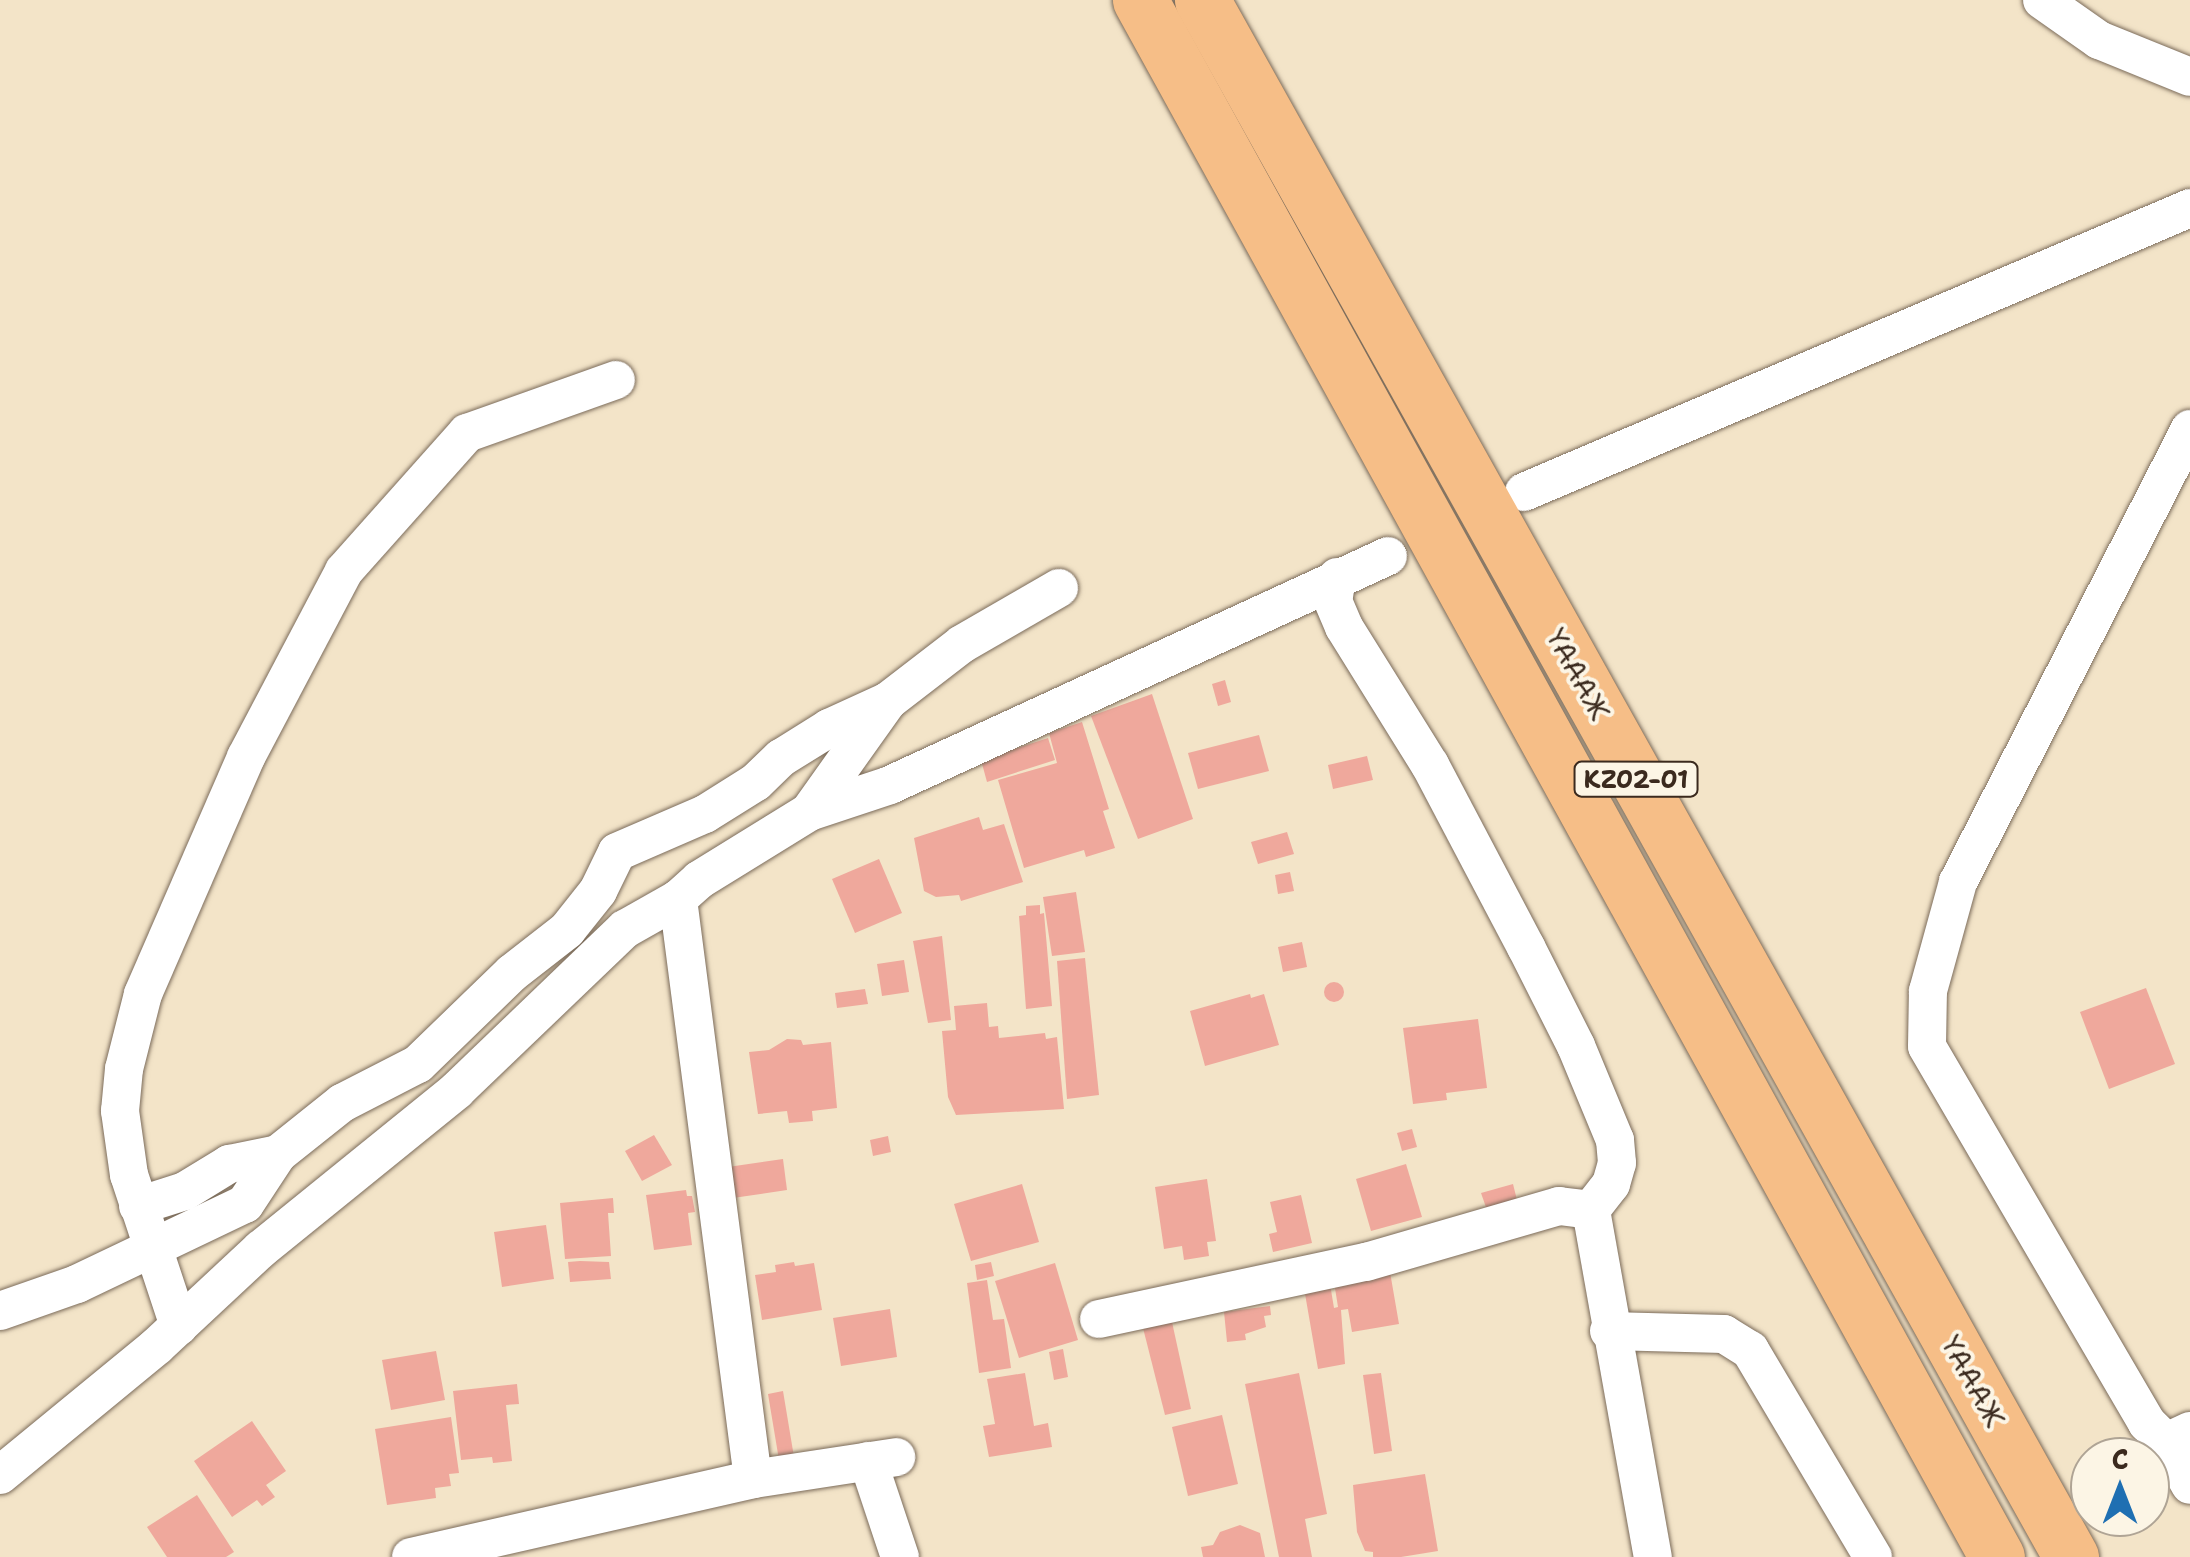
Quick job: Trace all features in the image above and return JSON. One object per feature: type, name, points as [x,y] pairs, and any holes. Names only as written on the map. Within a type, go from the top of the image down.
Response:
[{"type":"highway","name":"ҮАААЖ","points":[[1140,0],[1996,1557]]},
{"type":"highway","name":"ҮАААЖ","points":[[1202,0],[2071,1557]]},
{"type":"street","points":[[2042,0],[2099,40],[2190,77]]},
{"type":"street","points":[[1524,492],[2190,208]]},
{"type":"street","points":[[179,1326],[166,1243],[138,1206],[120,1111],[124,1069],[143,994],[180,898],[246,756],[344,571],[467,433],[616,380]]},
{"type":"street","points":[[2190,428],[1958,882],[1928,990],[1927,1028],[1927,1046],[2147,1423],[2178,1436],[2190,1485]]},
{"type":"street","points":[[0,1475],[179,1326],[228,1263],[458,1090],[624,929],[809,812],[890,785],[1388,556]]},
{"type":"street","points":[[1337,577],[1333,601],[1344,628],[1430,765],[1576,1046],[1615,1140],[1617,1163],[1612,1184],[1590,1210],[1653,1557]]},
{"type":"street","points":[[228,1263],[245,1204],[278,1154],[342,1103],[418,1064],[512,973],[567,930],[598,891],[617,852],[705,814],[756,782],[781,758],[888,700],[962,644],[1059,588]]},
{"type":"street","points":[[809,812],[888,700]]},
{"type":"street","points":[[678,898],[754,1479]]},
{"type":"street","points":[[462,1024],[484,1038],[509,1042]]},
{"type":"street","points":[[432,1050],[458,1090]]},
{"type":"street","points":[[138,1206],[185,1191],[229,1164],[278,1154]]},
{"type":"street","points":[[0,1311],[77,1284],[245,1204]]},
{"type":"street","points":[[1099,1319],[1366,1262],[1559,1206],[1590,1210]]},
{"type":"street","points":[[166,1243],[217,1240],[228,1263]]},
{"type":"street","points":[[1609,1331],[1724,1334],[1750,1350],[1873,1557]]},
{"type":"street","points":[[411,1557],[754,1479],[882,1459],[900,1557]]},
{"type":"building","points":[[1225,680],[1231,702],[1218,706],[1212,684]]},
{"type":"building","points":[[1152,694],[1193,819],[1138,839],[1091,716]]},
{"type":"building","points":[[1082,722],[1109,809],[1103,811],[1115,848],[1086,857],[1084,850],[1024,868],[998,780],[1057,763],[1049,733]]},
{"type":"building","points":[[1259,735],[1269,771],[1198,789],[1188,753]]},
{"type":"building","points":[[1048,738],[1055,760],[987,782],[981,760]]},
{"type":"building","points":[[1367,756],[1373,780],[1333,789],[1328,765]]},
{"type":"building","points":[[979,817],[983,830],[1004,824],[1023,882],[961,901],[959,895],[936,897],[924,891],[914,838]]},
{"type":"building","points":[[1287,832],[1294,854],[1258,864],[1251,842]]},
{"type":"building","points":[[879,859],[902,913],[855,933],[832,879]]},
{"type":"building","points":[[1290,872],[1294,891],[1278,894],[1275,875]]},
{"type":"building","points":[[1076,892],[1085,952],[1052,956],[1043,897]]},
{"type":"building","points":[[1040,905],[1040,914],[1044,913],[1052,1006],[1026,1009],[1019,916],[1026,915],[1026,906]]},
{"type":"building","points":[[942,936],[951,1020],[928,1023],[913,941]]},
{"type":"building","points":[[1302,942],[1307,967],[1283,972],[1278,947]]},
{"type":"building","points":[[1085,958],[1099,1095],[1067,1099],[1057,961]]},
{"type":"building","points":[[904,960],[909,992],[882,996],[877,964]]},
{"type":"building","points":[[1334,982],[1344,992],[1334,1002],[1324,992]]},
{"type":"building","points":[[2146,988],[2175,1064],[2109,1089],[2080,1012]]},
{"type":"building","points":[[865,989],[868,1004],[837,1008],[835,993]]},
{"type":"building","points":[[1250,994],[1251,998],[1264,994],[1279,1045],[1205,1066],[1190,1011]]},
{"type":"building","points":[[987,1003],[989,1027],[998,1026],[999,1038],[1045,1033],[1046,1039],[1057,1037],[1064,1109],[956,1115],[948,1097],[942,1031],[956,1030],[954,1006]]},
{"type":"building","points":[[1478,1019],[1487,1088],[1446,1093],[1447,1100],[1413,1104],[1403,1028]]},
{"type":"building","points":[[787,1039],[801,1040],[803,1045],[831,1042],[837,1108],[812,1111],[813,1121],[789,1123],[787,1111],[758,1114],[749,1052],[769,1050]]},
{"type":"building","points":[[1412,1129],[1417,1147],[1402,1151],[1397,1133]]},
{"type":"building","points":[[654,1135],[672,1165],[642,1181],[625,1151]]},
{"type":"building","points":[[888,1136],[891,1152],[873,1156],[870,1140]]},
{"type":"building","points":[[783,1159],[787,1190],[733,1198],[728,1167]]},
{"type":"building","points":[[1406,1164],[1422,1217],[1371,1231],[1356,1179]]},
{"type":"building","points":[[1207,1179],[1216,1241],[1207,1242],[1209,1256],[1184,1260],[1182,1246],[1164,1249],[1155,1187]]},
{"type":"building","points":[[1022,1184],[1039,1242],[971,1261],[954,1204]]},
{"type":"building","points":[[1513,1184],[1518,1204],[1488,1213],[1481,1193]]},
{"type":"building","points":[[686,1190],[687,1196],[692,1196],[695,1212],[688,1213],[692,1245],[654,1250],[646,1195]]},
{"type":"building","points":[[1301,1195],[1312,1243],[1273,1252],[1269,1234],[1277,1232],[1270,1202]]},
{"type":"building","points":[[613,1198],[614,1213],[608,1213],[611,1256],[565,1259],[560,1203]]},
{"type":"building","points":[[546,1225],[554,1279],[502,1287],[494,1232]]},
{"type":"building","points":[[568,1262],[609,1262],[611,1279],[570,1282]]},
{"type":"building","points":[[794,1262],[795,1266],[814,1263],[822,1310],[762,1320],[755,1275],[776,1272],[775,1265]]},
{"type":"building","points":[[991,1262],[994,1276],[977,1280],[975,1265]]},
{"type":"building","points":[[1055,1263],[1078,1340],[1019,1358],[995,1281]]},
{"type":"building","points":[[1390,1272],[1399,1324],[1352,1332],[1348,1309],[1341,1310],[1345,1364],[1318,1369],[1304,1288],[1330,1284],[1334,1308],[1338,1307],[1334,1282]]},
{"type":"building","points":[[987,1280],[993,1320],[1004,1319],[1011,1368],[979,1373],[967,1283]]},
{"type":"building","points":[[1270,1306],[1271,1315],[1264,1316],[1266,1327],[1245,1334],[1246,1340],[1227,1342],[1224,1312]]},
{"type":"building","points":[[890,1309],[897,1357],[841,1366],[833,1318]]},
{"type":"building","points":[[1172,1322],[1191,1409],[1165,1415],[1143,1328]]},
{"type":"building","points":[[1063,1349],[1068,1377],[1054,1380],[1049,1352]]},
{"type":"building","points":[[436,1351],[445,1400],[391,1410],[382,1360]]},
{"type":"building","points":[[1025,1373],[1034,1426],[1048,1423],[1052,1447],[989,1457],[983,1426],[995,1424],[987,1379]]},
{"type":"building","points":[[1299,1373],[1327,1514],[1305,1519],[1312,1557],[1279,1557],[1245,1384]]},
{"type":"building","points":[[1381,1373],[1392,1451],[1374,1454],[1363,1375]]},
{"type":"building","points":[[517,1384],[519,1404],[506,1405],[512,1461],[493,1463],[492,1457],[461,1460],[453,1391]]},
{"type":"building","points":[[783,1391],[794,1457],[779,1460],[768,1394]]},
{"type":"building","points":[[1222,1415],[1238,1484],[1188,1496],[1172,1427]]},
{"type":"building","points":[[451,1417],[459,1473],[449,1474],[451,1486],[435,1488],[436,1498],[387,1505],[375,1429]]},
{"type":"building","points":[[252,1421],[286,1471],[266,1485],[275,1497],[262,1506],[257,1500],[232,1517],[194,1461]]},
{"type":"building","points":[[1425,1474],[1438,1551],[1373,1557],[1373,1552],[1365,1551],[1357,1532],[1353,1485]]},
{"type":"building","points":[[197,1495],[234,1552],[226,1557],[167,1557],[147,1527]]},
{"type":"building","points":[[1240,1525],[1260,1533],[1265,1557],[1203,1557],[1201,1547],[1213,1545],[1220,1532]]}]
